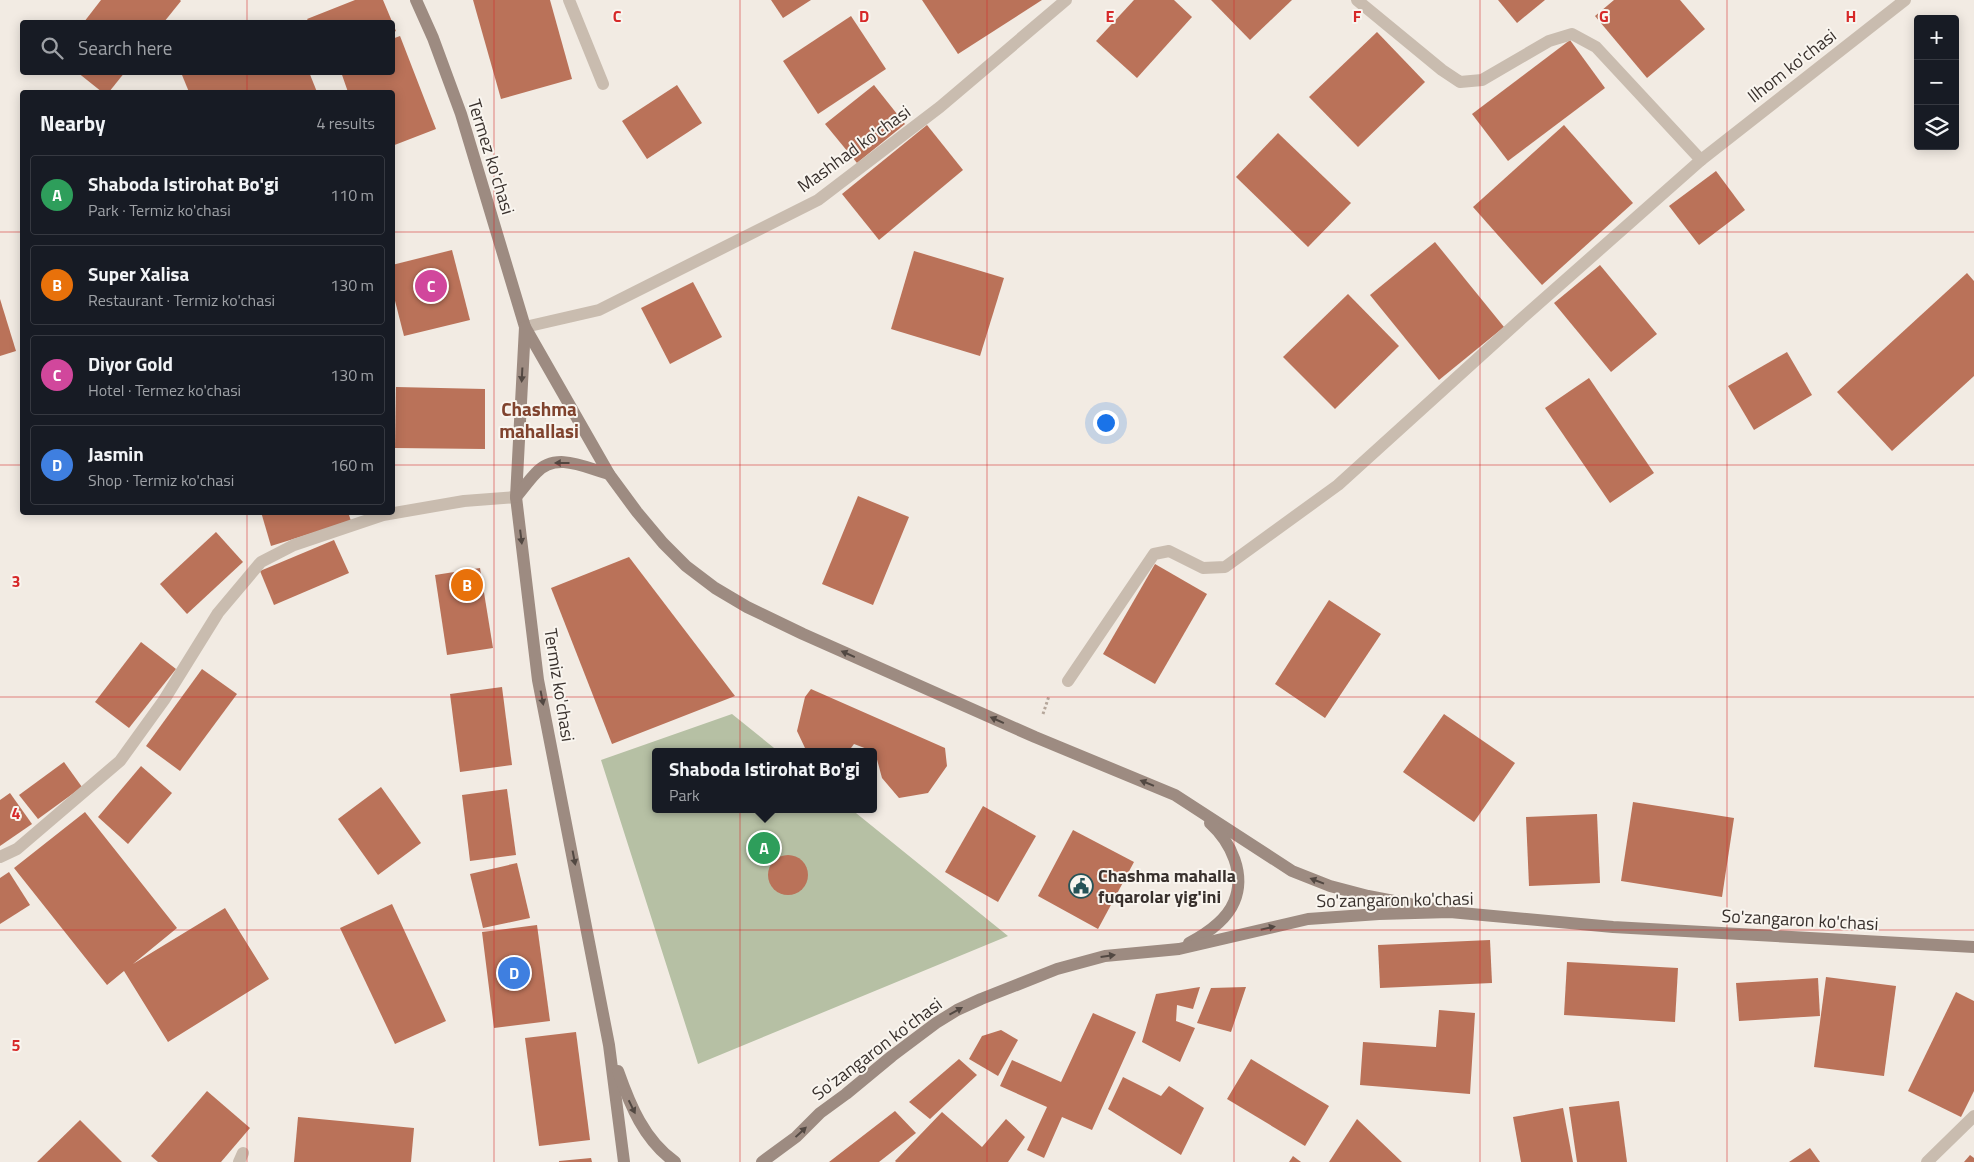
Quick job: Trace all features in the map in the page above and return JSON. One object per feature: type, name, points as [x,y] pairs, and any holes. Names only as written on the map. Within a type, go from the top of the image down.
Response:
[{"type":"main road","name":"Termez ko'chasi","points":[[416,0],[461,114],[525,326]]},
{"type":"main road","points":[[525,326],[609,474],[663,543],[686,566],[715,588],[747,607],[803,634],[1035,737],[1174,795],[1292,871],[1330,886],[1349,891],[1450,912]]},
{"type":"main road","name":"Termiz ko'chasi","points":[[525,326],[516,496],[538,680],[609,1045]]},
{"type":"main road","points":[[516,496],[537,471],[548,464],[561,461],[609,474]]},
{"type":"main road","points":[[1174,795],[1198,812],[1219,831],[1233,854],[1239,881],[1234,903],[1220,922],[1202,936],[1179,949]]},
{"type":"main road","name":"So'zangaron ko'chasi","points":[[762,1160],[796,1137],[820,1113],[892,1056],[957,1010],[1057,969],[1105,956],[1179,949],[1308,919],[1450,912],[1613,927],[1974,947]]},
{"type":"main road","points":[[609,1045],[624,1162]]},
{"type":"main road","points":[[609,1045],[635,1114],[655,1143],[674,1162]]},
{"type":"street","points":[[569,0],[603,84]]},
{"type":"street","name":"Mashhad ko'chasi","points":[[525,326],[599,310],[818,200],[940,107],[1066,0]]},
{"type":"street","points":[[1357,0],[1442,70],[1460,82],[1482,80],[1549,41],[1572,34],[1596,47],[1701,160]]},
{"type":"street","name":"Ilhom ko'chasi","points":[[1068,681],[1154,554],[1170,551],[1203,568],[1225,567],[1338,486],[1512,327],[1701,160],[1905,0]]},
{"type":"street","points":[[395,513],[464,501],[516,496]]},
{"type":"street","points":[[0,857],[17,849],[120,761],[164,700],[218,613],[261,562],[294,545],[383,515]]},
{"type":"street","points":[[1927,1162],[1974,1116]]},
{"type":"path","points":[[1035,737],[1050,692],[1068,681]]},
{"type":"green space","points":[[732,714],[774,748],[652,748],[652,813],[856,813],[1008,936],[698,1064],[601,760]]},
{"type":"building","points":[[101,0],[181,1],[166,20],[86,20]]},
{"type":"building","points":[[355,0],[383,0],[391,20],[308,20]]},
{"type":"building","points":[[473,0],[550,0],[572,79],[501,99]]},
{"type":"building","points":[[771,0],[811,0],[783,18]]},
{"type":"building","points":[[922,0],[1042,0],[958,54]]},
{"type":"building","points":[[1134,0],[1174,0],[1192,17],[1137,78],[1096,41]]},
{"type":"building","points":[[1211,0],[1292,0],[1250,40]]},
{"type":"building","points":[[1498,0],[1545,0],[1517,23]]},
{"type":"building","points":[[1614,0],[1680,0],[1705,29],[1647,78],[1595,16]]},
{"type":"building","points":[[851,16],[886,69],[818,114],[783,61]]},
{"type":"building","points":[[1377,32],[1425,82],[1358,147],[1309,97]]},
{"type":"building","points":[[400,36],[436,129],[395,145],[395,90],[347,90],[342,75],[395,75],[395,38]]},
{"type":"building","points":[[1570,40],[1605,88],[1508,161],[1472,114]]},
{"type":"building","points":[[81,75],[123,75],[111,90],[100,90]]},
{"type":"building","points":[[182,75],[310,75],[316,90],[188,90]]},
{"type":"building","points":[[677,85],[702,123],[647,159],[622,121]]},
{"type":"building","points":[[874,85],[905,124],[857,163],[825,124]]},
{"type":"building","points":[[927,125],[963,170],[879,240],[842,194]]},
{"type":"building","points":[[1564,125],[1633,203],[1542,285],[1473,207]]},
{"type":"building","points":[[1278,133],[1351,203],[1308,247],[1236,177]]},
{"type":"building","points":[[1716,171],[1745,210],[1699,245],[1669,206]]},
{"type":"building","points":[[1435,242],[1504,327],[1439,380],[1370,295]]},
{"type":"building","points":[[452,250],[470,320],[404,336],[395,301],[395,264]]},
{"type":"building","points":[[914,251],[1004,278],[980,356],[891,329]]},
{"type":"building","points":[[1600,265],[1657,334],[1611,372],[1554,303]]},
{"type":"building","points":[[1967,273],[1974,281],[1974,376],[1892,451],[1837,392]]},
{"type":"building","points":[[693,282],[722,337],[670,364],[641,308]]},
{"type":"building","points":[[1348,294],[1399,346],[1335,409],[1283,357]]},
{"type":"building","points":[[0,299],[16,351],[0,356]]},
{"type":"building","points":[[1787,352],[1812,395],[1754,430],[1728,386]]},
{"type":"building","points":[[1589,378],[1654,473],[1610,503],[1545,408]]},
{"type":"building","points":[[396,387],[485,389],[485,449],[395,448]]},
{"type":"building","points":[[858,496],[909,517],[873,605],[822,584]]},
{"type":"building","points":[[262,515],[349,515],[351,521],[271,546]]},
{"type":"building","points":[[216,532],[243,562],[187,614],[160,584]]},
{"type":"building","points":[[334,540],[349,573],[274,605],[260,571]]},
{"type":"building","points":[[629,557],[735,696],[612,744],[551,588]]},
{"type":"building","points":[[1155,564],[1207,594],[1155,684],[1103,654]]},
{"type":"building","points":[[480,568],[493,648],[447,655],[435,575]]},
{"type":"building","points":[[1329,600],[1381,634],[1325,718],[1275,684]]},
{"type":"building","points":[[141,642],[176,669],[129,728],[95,702]]},
{"type":"building","points":[[202,669],[237,694],[180,771],[146,746]]},
{"type":"building","points":[[502,687],[512,765],[460,772],[450,694]]},
{"type":"building","points":[[811,689],[945,748],[947,766],[928,793],[899,798],[882,778],[877,759],[877,748],[864,748],[854,744],[851,748],[805,748],[797,731],[805,697]]},
{"type":"building","points":[[1444,714],[1515,763],[1474,822],[1403,772]]},
{"type":"building","points":[[64,762],[82,787],[38,819],[19,795]]},
{"type":"building","points":[[141,766],[172,793],[128,844],[98,817]]},
{"type":"building","points":[[381,787],[421,843],[378,875],[338,819]]},
{"type":"building","points":[[507,789],[516,855],[470,861],[462,795]]},
{"type":"building","points":[[10,793],[32,824],[0,846],[0,800]]},
{"type":"building","points":[[1633,802],[1734,818],[1722,897],[1621,881]]},
{"type":"building","points":[[983,806],[1036,836],[998,902],[945,872]]},
{"type":"building","points":[[85,812],[177,928],[133,964],[225,908],[269,979],[168,1042],[124,971],[107,985],[14,868]]},
{"type":"building","points":[[1597,814],[1600,883],[1529,886],[1526,817]]},
{"type":"building","points":[[1073,830],[1134,862],[1098,929],[1038,896]]},
{"type":"building","points":[[784,855],[792,855],[799,858],[805,864],[808,875],[805,886],[799,892],[792,895],[784,895],[777,892],[771,886],[768,879],[768,871],[771,864],[777,858]]},
{"type":"building","points":[[517,863],[530,918],[483,928],[470,874]]},
{"type":"building","points":[[9,872],[30,905],[0,924],[0,878]]},
{"type":"building","points":[[392,904],[446,1021],[395,1044],[340,928]]},
{"type":"building","points":[[537,925],[550,1021],[494,1028],[482,932]]},
{"type":"building","points":[[1490,940],[1492,983],[1380,988],[1378,945]]},
{"type":"building","points":[[1567,962],[1678,968],[1675,1022],[1564,1015]]},
{"type":"building","points":[[1826,977],[1896,986],[1884,1076],[1814,1067]]},
{"type":"building","points":[[1818,978],[1820,1016],[1739,1021],[1736,983]]},
{"type":"building","points":[[1200,987],[1193,1009],[1177,1005],[1176,1021],[1195,1028],[1180,1062],[1142,1042],[1156,994]]},
{"type":"building","points":[[1246,987],[1231,1032],[1197,1023],[1211,988]]},
{"type":"building","points":[[1956,992],[1974,1001],[1974,1091],[1961,1117],[1908,1091]]},
{"type":"building","points":[[1439,1010],[1475,1013],[1470,1094],[1360,1085],[1363,1042],[1436,1047]]},
{"type":"building","points":[[1093,1013],[1136,1032],[1092,1130],[1062,1117],[1044,1158],[1027,1150],[1047,1107],[1000,1086],[1012,1060],[1061,1082]]},
{"type":"building","points":[[1001,1030],[1018,1040],[998,1076],[969,1059],[982,1036]]},
{"type":"building","points":[[576,1032],[590,1140],[539,1146],[525,1038]]},
{"type":"building","points":[[959,1059],[977,1075],[930,1119],[909,1102]]},
{"type":"building","points":[[1251,1059],[1329,1106],[1305,1146],[1227,1099]]},
{"type":"building","points":[[1123,1077],[1161,1096],[1169,1086],[1204,1108],[1181,1155],[1108,1109]]},
{"type":"building","points":[[207,1091],[250,1128],[221,1162],[158,1162],[151,1156]]},
{"type":"building","points":[[1619,1101],[1627,1162],[1577,1162],[1569,1107]]},
{"type":"building","points":[[1563,1108],[1573,1162],[1521,1162],[1513,1117]]},
{"type":"building","points":[[895,1111],[916,1133],[879,1162],[829,1162]]},
{"type":"building","points":[[942,1112],[982,1147],[1006,1119],[1025,1137],[1008,1162],[896,1162]]},
{"type":"building","points":[[298,1117],[414,1128],[411,1162],[294,1162]]},
{"type":"building","points":[[1357,1119],[1402,1162],[1329,1162]]},
{"type":"building","points":[[80,1120],[122,1162],[37,1162]]},
{"type":"building","points":[[1810,1148],[1820,1162],[1789,1162]]},
{"type":"building","points":[[1970,1155],[1974,1158],[1974,1162],[1964,1162]]},
{"type":"building","points":[[1293,1156],[1301,1162],[1289,1162]]},
{"type":"building","points":[[591,1158],[592,1162],[559,1162],[559,1161]]},
{"type":"place","name":"Diyor Gold","points":[[431,286]]},
{"type":"place","name":"Super Xalisa","points":[[467,585]]},
{"type":"place","name":"Shaboda Istirohat Bo'gi","points":[[764,848]]},
{"type":"place","name":"Chashma mahalla fuqarolar yig'ini","points":[[1081,886]]},
{"type":"place","name":"Jasmin","points":[[514,973]]},
{"type":"district","name":"Chashma mahallasi","points":[[539,420]]}]
